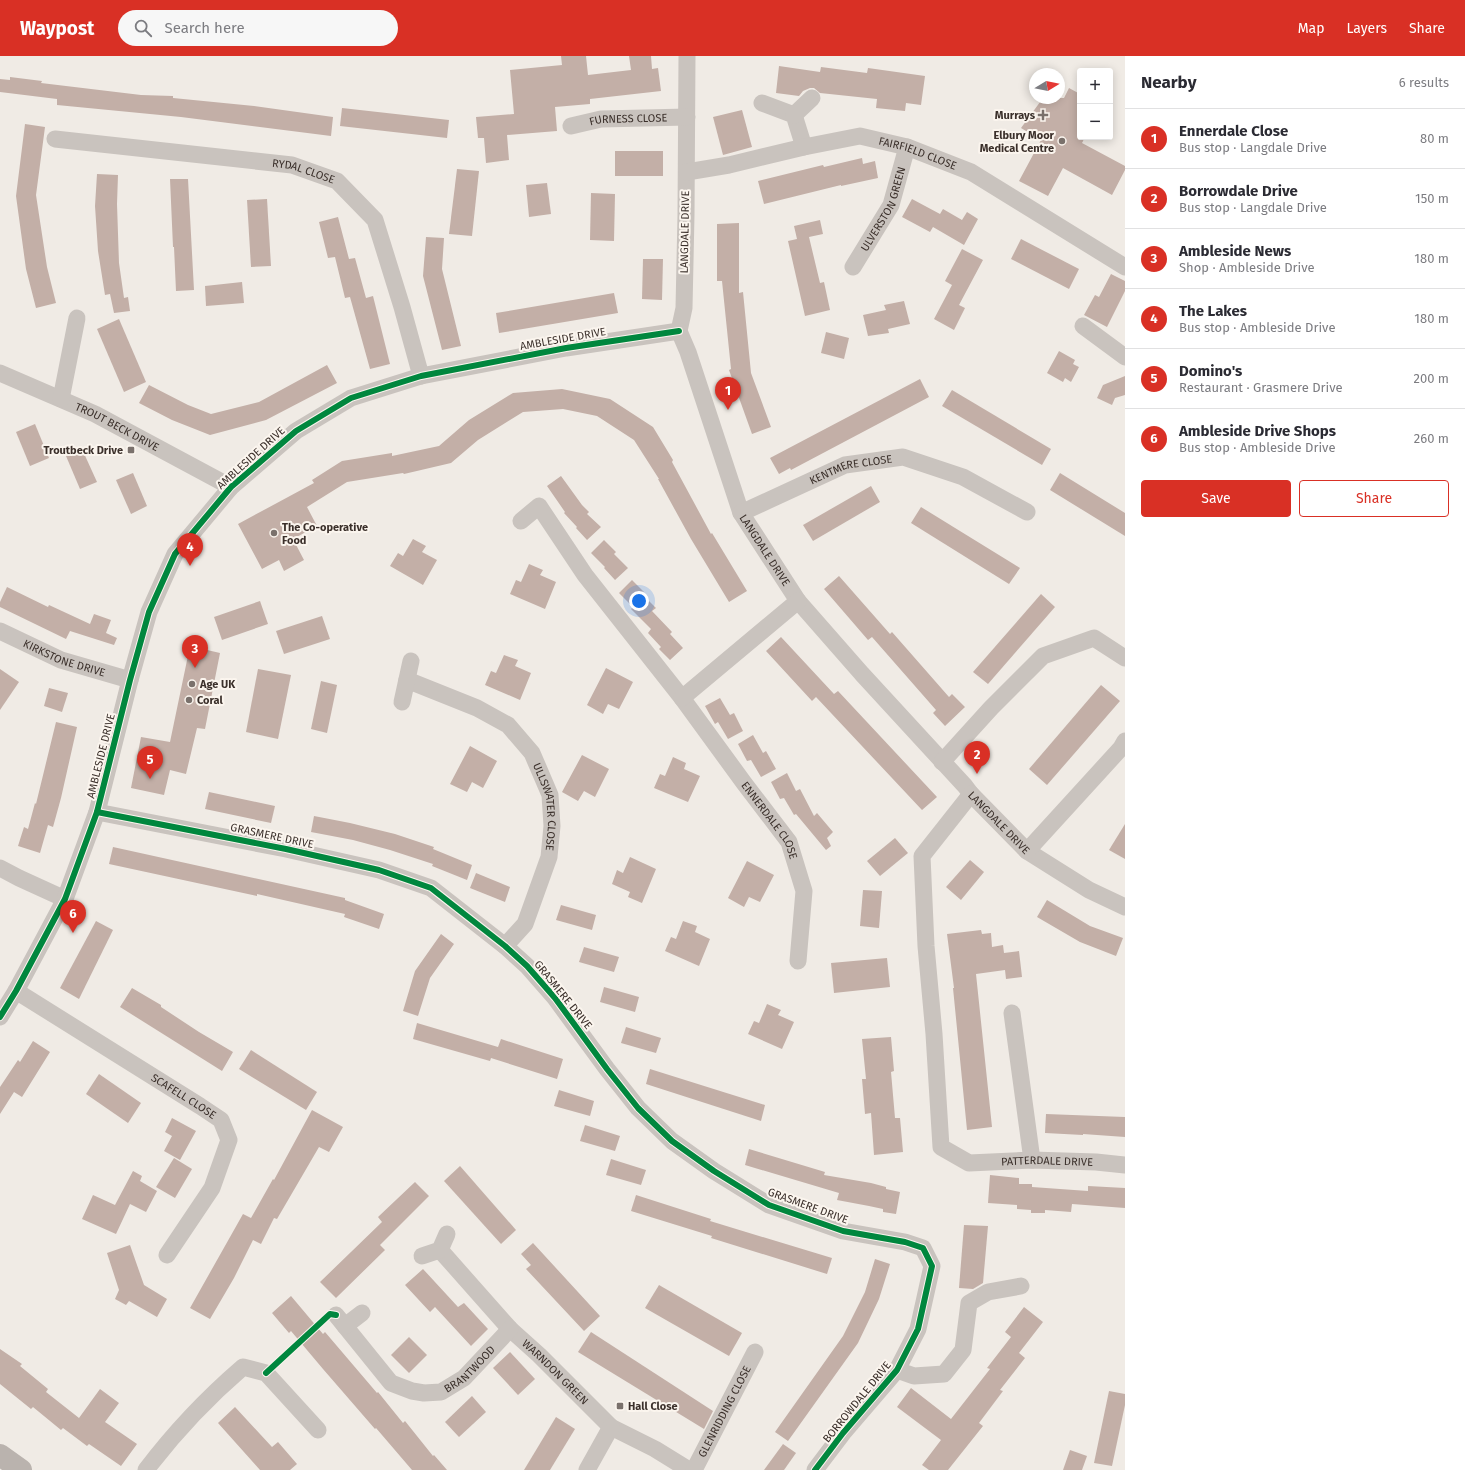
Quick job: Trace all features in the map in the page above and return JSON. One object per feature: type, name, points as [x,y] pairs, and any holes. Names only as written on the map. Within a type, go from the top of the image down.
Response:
[{"type":"main road","points":[[0,1455],[21,1470]]},
{"type":"street","name":"LANGDALE DRIVE","points":[[687,56],[687,172],[684,308],[679,331],[688,352],[742,513],[798,601],[971,794],[1027,851],[1089,890],[1125,907]]},
{"type":"street","points":[[794,115],[812,98]]},
{"type":"street","points":[[762,103],[794,115]]},
{"type":"street","points":[[794,115],[804,147]]},
{"type":"street","name":"FURNESS CLOSE","points":[[571,126],[600,119],[687,117]]},
{"type":"street","name":"FAIRFIELD CLOSE","points":[[687,172],[729,165],[804,147],[860,136],[907,147],[971,172],[1125,267]]},
{"type":"street","name":"RYDAL CLOSE","points":[[55,139],[292,165],[337,181],[375,220],[402,307],[421,376]]},
{"type":"street","name":"ULVERSTON GREEN","points":[[853,268],[891,205],[907,147]]},
{"type":"street","points":[[60,399],[77,318]]},
{"type":"street","points":[[1083,326],[1125,357]]},
{"type":"street","name":"AMBLESIDE DRIVE","points":[[0,1017],[16,991],[65,899],[97,812],[130,680],[149,612],[175,554],[231,487],[296,432],[351,398],[421,376],[566,348],[679,331]]},
{"type":"street","name":"TROUT BECK DRIVE","points":[[0,373],[95,414],[231,487]]},
{"type":"street","name":"KENTMERE CLOSE","points":[[742,513],[845,465],[903,457],[963,477],[1027,512]]},
{"type":"street","name":"ENNERDALE CLOSE","points":[[521,521],[539,506],[585,575],[682,698],[789,842],[804,891],[798,961]]},
{"type":"street","points":[[682,698],[798,601]]},
{"type":"street","name":"KIRKSTONE DRIVE","points":[[0,631],[61,660],[130,680]]},
{"type":"street","points":[[942,762],[991,708],[1044,656],[1094,638],[1125,658]]},
{"type":"street","points":[[402,702],[411,661]]},
{"type":"street","name":"ULLSWATER CLOSE","points":[[407,680],[477,708],[508,725],[532,753],[550,795],[552,826],[549,857],[525,924],[506,946]]},
{"type":"street","points":[[1027,851],[1110,760],[1125,741]]},
{"type":"street","name":"PATTERDALE DRIVE","points":[[971,794],[922,856],[926,946],[934,1034],[941,1147],[969,1164],[1032,1160],[1096,1162],[1125,1165]]},
{"type":"street","name":"GRASMERE DRIVE","points":[[97,812],[286,849],[379,870],[431,888],[506,946],[527,966],[556,998],[607,1069],[638,1108],[672,1141],[714,1171],[770,1205],[843,1230],[905,1242]]},
{"type":"street","points":[[0,868],[65,899]]},
{"type":"street","name":"SCAFELL CLOSE","points":[[16,991],[221,1120],[229,1140],[212,1188],[167,1255]]},
{"type":"street","points":[[1012,1013],[1032,1160]]},
{"type":"street","points":[[422,1256],[440,1250],[447,1234]]},
{"type":"street","name":"BORROWDALE DRIVE","points":[[815,1470],[843,1433],[897,1370],[918,1330],[932,1266],[923,1248],[905,1242]]},
{"type":"street","name":"WARNDON GREEN","points":[[440,1250],[510,1329],[539,1355],[611,1427],[655,1449],[689,1470]]},
{"type":"street","points":[[897,1370],[914,1376],[944,1374],[964,1350],[969,1303],[988,1292],[1021,1286]]},
{"type":"street","name":"BRANTWOOD","points":[[362,1312],[341,1320],[391,1383],[412,1391],[424,1393],[441,1392],[464,1378],[510,1329]]},
{"type":"street","name":"GLENRIDDING CLOSE","points":[[694,1470],[755,1352]]},
{"type":"street","points":[[146,1470],[158,1454],[215,1392],[243,1367],[266,1374],[318,1430]]},
{"type":"street","points":[[587,1470],[611,1427]]},
{"type":"building","points":[[561,56],[586,56],[588,75],[631,70],[629,56],[651,56],[652,69],[658,68],[661,91],[590,99],[590,104],[555,107],[557,131],[507,135],[509,160],[486,163],[484,138],[478,138],[476,117],[514,114],[510,70],[562,65]]},
{"type":"building","points":[[779,66],[820,72],[821,67],[867,73],[868,68],[925,76],[921,105],[906,103],[905,111],[876,108],[877,99],[820,93],[814,88],[803,91],[799,96],[776,93]]},
{"type":"building","points":[[10,77],[42,81],[41,83],[141,95],[173,96],[173,98],[254,106],[333,117],[331,136],[181,117],[57,105],[57,99],[0,92],[0,79],[10,80]]},
{"type":"building","name":"Elbury Moor Medical Centre","points":[[1069,88],[1077,92],[1077,140],[1084,140],[1082,143],[1125,166],[1125,170],[1112,195],[1063,168],[1048,196],[1019,181],[1041,140],[1021,128],[1039,104],[1065,104],[1065,96]]},
{"type":"building","points":[[342,108],[449,120],[447,138],[340,126]]},
{"type":"building","points":[[742,110],[752,147],[723,155],[713,117]]},
{"type":"building","points":[[25,124],[45,127],[36,195],[47,267],[56,303],[36,308],[26,269],[16,196]]},
{"type":"building","points":[[615,151],[663,151],[663,176],[615,176]]},
{"type":"building","points":[[862,158],[863,164],[875,161],[878,178],[841,185],[764,204],[758,181],[823,165],[824,167]]},
{"type":"building","points":[[457,169],[479,171],[472,236],[449,234]]},
{"type":"building","points":[[97,174],[118,175],[117,204],[119,263],[124,298],[128,297],[130,311],[114,313],[110,294],[105,295],[98,251],[95,206]]},
{"type":"building","points":[[170,179],[188,179],[194,290],[176,291]]},
{"type":"building","points":[[547,183],[551,214],[529,217],[526,185]]},
{"type":"building","points":[[591,193],[615,194],[614,241],[590,240]]},
{"type":"building","points":[[267,199],[271,266],[251,267],[247,200]]},
{"type":"building","points":[[912,199],[940,214],[943,209],[962,220],[967,212],[978,219],[964,245],[933,227],[930,232],[902,217]]},
{"type":"building","points":[[338,217],[349,259],[355,258],[366,298],[373,296],[390,364],[370,369],[350,297],[345,298],[335,257],[328,258],[319,222]]},
{"type":"building","points":[[820,220],[823,234],[809,237],[820,283],[824,282],[830,310],[805,316],[788,241],[797,239],[794,226]]},
{"type":"building","points":[[739,223],[739,293],[743,292],[751,373],[771,427],[752,434],[729,370],[731,369],[722,281],[717,281],[717,224]]},
{"type":"building","points":[[426,237],[444,238],[442,269],[461,346],[442,350],[423,276]]},
{"type":"building","points":[[1021,239],[1079,269],[1069,289],[1011,259]]},
{"type":"building","points":[[962,249],[983,260],[959,305],[965,308],[954,330],[934,319],[952,285],[945,281]]},
{"type":"building","points":[[643,259],[663,259],[662,300],[642,299]]},
{"type":"building","points":[[1111,274],[1125,281],[1125,291],[1107,327],[1084,315],[1095,295],[1099,297]]},
{"type":"building","points":[[242,282],[244,303],[206,306],[205,286]]},
{"type":"building","points":[[614,293],[618,313],[499,333],[496,313]]},
{"type":"building","points":[[904,301],[910,324],[888,329],[889,333],[868,336],[863,315],[886,310],[884,305]]},
{"type":"building","points":[[119,319],[146,382],[124,392],[97,329]]},
{"type":"building","points":[[826,332],[849,338],[844,359],[821,353]]},
{"type":"building","points":[[1059,351],[1075,360],[1073,364],[1079,367],[1071,382],[1065,378],[1063,382],[1047,373]]},
{"type":"building","points":[[327,365],[337,383],[266,420],[210,435],[172,420],[139,403],[149,385],[188,405],[211,414],[259,402]]},
{"type":"building","points":[[1125,376],[1125,395],[1115,398],[1112,405],[1097,398],[1103,385]]},
{"type":"building","points":[[920,379],[929,397],[791,470],[790,468],[779,474],[770,458]]},
{"type":"building","points":[[562,389],[610,399],[653,427],[673,460],[672,462],[711,534],[712,533],[747,591],[729,602],[691,539],[659,479],[634,440],[597,416],[563,409],[523,412],[478,440],[451,463],[404,474],[347,482],[307,507],[317,526],[293,539],[304,560],[284,571],[279,560],[262,569],[238,524],[314,483],[312,480],[342,461],[392,453],[392,456],[439,446],[469,420],[513,393]]},
{"type":"building","points":[[952,390],[1051,449],[1042,465],[942,406]]},
{"type":"building","points":[[35,424],[49,458],[30,466],[16,432]]},
{"type":"building","points":[[82,449],[97,482],[80,489],[66,456]]},
{"type":"building","points":[[133,473],[147,506],[131,514],[116,480]]},
{"type":"building","points":[[1060,473],[1125,513],[1125,536],[1050,490]]},
{"type":"building","points":[[561,476],[582,505],[589,512],[587,514],[601,527],[587,540],[564,513],[565,512],[547,486]]},
{"type":"building","points":[[871,486],[880,502],[813,541],[803,525]]},
{"type":"building","points":[[921,507],[1020,568],[1009,584],[911,523]]},
{"type":"building","points":[[413,539],[426,546],[422,552],[437,560],[423,585],[390,566],[398,553],[403,556]]},
{"type":"building","points":[[604,540],[616,552],[614,554],[628,568],[615,580],[591,553]]},
{"type":"building","points":[[529,564],[543,570],[540,575],[556,582],[545,609],[510,594],[516,580],[521,582]]},
{"type":"building","points":[[839,576],[890,634],[892,632],[949,697],[952,694],[965,707],[945,726],[933,713],[936,710],[872,637],[868,640],[824,589]]},
{"type":"building","points":[[632,580],[644,592],[642,594],[656,608],[652,611],[672,632],[670,634],[683,648],[670,660],[659,649],[661,647],[648,633],[651,629],[631,609],[633,607],[619,593]]},
{"type":"building","points":[[7,587],[48,607],[49,605],[90,624],[94,614],[111,620],[106,633],[117,638],[114,645],[70,631],[66,639],[0,607],[0,602]]},
{"type":"building","points":[[1041,594],[1055,607],[988,684],[973,672]]},
{"type":"building","points":[[260,601],[268,624],[222,640],[214,617]]},
{"type":"building","points":[[322,616],[330,639],[284,654],[276,631]]},
{"type":"building","points":[[781,637],[834,694],[838,691],[937,797],[922,810],[816,697],[812,701],[766,651]]},
{"type":"building","points":[[190,646],[220,653],[205,729],[197,728],[186,774],[170,770],[164,795],[131,788],[141,737],[170,742]]},
{"type":"building","points":[[504,655],[518,660],[515,666],[531,673],[520,700],[485,685],[491,671],[496,673]]},
{"type":"building","points":[[606,668],[633,682],[619,709],[608,704],[603,714],[587,705]]},
{"type":"building","points":[[0,669],[19,682],[0,710]]},
{"type":"building","points":[[258,669],[291,675],[278,739],[246,732]]},
{"type":"building","points":[[321,681],[337,685],[327,733],[311,729]]},
{"type":"building","points":[[1101,685],[1120,701],[1047,785],[1029,769]]},
{"type":"building","points":[[49,688],[68,693],[62,712],[44,706]]},
{"type":"building","points":[[720,698],[730,715],[734,713],[743,731],[728,739],[718,722],[715,724],[705,706]]},
{"type":"building","points":[[56,722],[77,727],[53,827],[48,825],[40,853],[18,846],[24,827],[28,829],[35,803],[36,804]]},
{"type":"building","points":[[753,735],[763,753],[766,751],[776,769],[761,777],[751,760],[747,761],[738,744]]},
{"type":"building","points":[[470,746],[497,761],[483,788],[472,782],[467,792],[450,784]]},
{"type":"building","points":[[582,755],[609,769],[595,797],[584,791],[578,801],[562,792]]},
{"type":"building","points":[[673,757],[686,763],[684,769],[700,776],[688,802],[654,788],[660,774],[665,776]]},
{"type":"building","points":[[787,773],[796,791],[800,789],[814,816],[817,813],[833,832],[827,838],[831,846],[826,850],[796,814],[794,815],[784,798],[780,799],[771,782]]},
{"type":"building","points":[[209,792],[275,806],[271,823],[205,809]]},
{"type":"building","points":[[314,816],[395,834],[434,847],[433,849],[472,865],[467,880],[432,866],[433,864],[390,850],[353,840],[311,832]]},
{"type":"building","points":[[1125,824],[1125,859],[1109,850]]},
{"type":"building","points":[[895,838],[908,853],[880,876],[867,861]]},
{"type":"building","points":[[113,847],[345,898],[345,900],[384,914],[379,929],[344,917],[345,914],[257,894],[257,896],[109,864]]},
{"type":"building","points":[[630,857],[656,869],[642,903],[628,897],[630,892],[612,884],[617,870],[623,873]]},
{"type":"building","points":[[970,860],[984,872],[961,900],[946,887]]},
{"type":"building","points":[[747,861],[774,875],[760,902],[749,897],[744,907],[728,898]]},
{"type":"building","points":[[476,873],[510,887],[505,902],[470,888]]},
{"type":"building","points":[[863,890],[882,891],[879,928],[860,926]]},
{"type":"building","points":[[1047,900],[1090,926],[1123,938],[1116,956],[1080,942],[1037,917]]},
{"type":"building","points":[[561,905],[596,915],[592,930],[556,920]]},
{"type":"building","points":[[96,921],[113,930],[79,999],[60,988]]},
{"type":"building","points":[[683,921],[697,926],[695,932],[710,939],[699,966],[665,951],[671,937],[676,939]]},
{"type":"building","points":[[981,930],[982,934],[991,933],[992,947],[1003,945],[1004,953],[1019,951],[1022,977],[1006,979],[1005,970],[976,974],[992,1127],[967,1130],[954,988],[947,934]]},
{"type":"building","points":[[441,934],[454,944],[430,978],[418,1016],[403,1011],[415,971]]},
{"type":"building","points":[[584,947],[619,957],[614,972],[579,962]]},
{"type":"building","points":[[887,958],[890,987],[834,993],[831,963]]},
{"type":"building","points":[[604,987],[639,997],[635,1012],[600,1002]]},
{"type":"building","points":[[132,988],[161,1005],[161,1007],[199,1032],[233,1052],[222,1071],[120,1007]]},
{"type":"building","points":[[767,1004],[781,1010],[778,1015],[794,1022],[782,1049],[748,1034],[754,1021],[759,1023]]},
{"type":"building","points":[[417,1023],[498,1047],[501,1039],[563,1059],[557,1079],[491,1058],[490,1061],[413,1039]]},
{"type":"building","points":[[626,1027],[661,1038],[656,1053],[621,1043]]},
{"type":"building","points":[[891,1037],[894,1071],[891,1072],[895,1118],[900,1118],[903,1152],[874,1155],[871,1113],[865,1114],[862,1079],[866,1079],[862,1039]]},
{"type":"building","points":[[33,1041],[50,1052],[22,1097],[14,1092],[0,1114],[0,1087],[18,1060],[20,1062]]},
{"type":"building","points":[[251,1050],[317,1092],[306,1110],[239,1069]]},
{"type":"building","points":[[650,1069],[765,1105],[761,1121],[646,1084]]},
{"type":"building","points":[[99,1074],[141,1103],[128,1123],[86,1094]]},
{"type":"building","points":[[559,1090],[594,1101],[590,1116],[554,1106]]},
{"type":"building","points":[[312,1110],[343,1127],[329,1152],[319,1147],[277,1219],[274,1218],[261,1244],[253,1240],[234,1278],[210,1319],[190,1308],[243,1214],[251,1218],[273,1179],[274,1180]]},
{"type":"building","points":[[1046,1114],[1125,1117],[1125,1137],[1045,1133]]},
{"type":"building","points":[[172,1118],[196,1131],[180,1160],[164,1151],[172,1136],[165,1132]]},
{"type":"building","points":[[585,1125],[620,1136],[615,1151],[580,1141]]},
{"type":"building","points":[[749,1149],[825,1172],[824,1175],[871,1183],[886,1187],[886,1189],[900,1192],[896,1214],[883,1212],[883,1209],[837,1200],[839,1193],[745,1165]]},
{"type":"building","points":[[174,1158],[192,1169],[175,1198],[156,1187]]},
{"type":"building","points":[[611,1159],[646,1170],[641,1185],[606,1175]]},
{"type":"building","points":[[460,1166],[516,1230],[501,1244],[444,1181]]},
{"type":"building","points":[[133,1171],[142,1176],[140,1181],[157,1191],[146,1212],[130,1204],[116,1234],[82,1219],[93,1195],[115,1205]]},
{"type":"building","points":[[990,1175],[1019,1178],[1019,1184],[1032,1184],[1032,1187],[1088,1191],[1088,1186],[1125,1188],[1125,1208],[1072,1204],[1071,1212],[1045,1210],[1045,1213],[1031,1213],[1031,1210],[1017,1209],[1017,1205],[988,1203]]},
{"type":"building","points":[[415,1182],[429,1196],[380,1245],[385,1250],[336,1298],[320,1282],[382,1222],[378,1217]]},
{"type":"building","points":[[636,1195],[711,1219],[710,1221],[832,1258],[827,1274],[711,1238],[712,1236],[631,1211]]},
{"type":"building","points":[[964,1225],[988,1226],[983,1283],[973,1289],[959,1288]]},
{"type":"building","points":[[533,1243],[600,1316],[584,1331],[526,1269],[531,1265],[521,1254]]},
{"type":"building","points":[[130,1245],[144,1285],[167,1299],[157,1317],[129,1301],[126,1305],[115,1299],[119,1290],[107,1253]]},
{"type":"building","points":[[875,1259],[890,1264],[879,1299],[858,1343],[788,1441],[775,1432],[843,1336],[865,1292]]},
{"type":"building","points":[[423,1269],[458,1307],[464,1303],[488,1329],[471,1346],[435,1307],[430,1312],[405,1285]]},
{"type":"building","points":[[659,1285],[742,1333],[729,1356],[645,1308]]},
{"type":"building","points":[[291,1296],[323,1334],[325,1332],[403,1423],[405,1421],[433,1456],[434,1455],[447,1470],[412,1470],[376,1428],[375,1429],[291,1331],[289,1333],[272,1313]]},
{"type":"building","points":[[1024,1307],[1043,1322],[1019,1353],[1025,1358],[1000,1390],[1003,1391],[979,1423],[983,1426],[948,1470],[929,1470],[922,1465],[941,1440],[897,1407],[911,1388],[951,1419],[990,1369],[987,1368],[1011,1337],[1005,1332]]},
{"type":"building","points":[[591,1332],[713,1411],[704,1429],[578,1352]]},
{"type":"building","points":[[409,1337],[427,1355],[409,1373],[391,1355]]},
{"type":"building","points":[[0,1349],[22,1364],[20,1366],[48,1389],[46,1392],[79,1418],[100,1389],[119,1403],[105,1422],[137,1444],[121,1466],[89,1444],[87,1446],[63,1428],[61,1430],[33,1407],[31,1409],[0,1384]]},
{"type":"building","points":[[510,1352],[535,1379],[518,1395],[493,1368]]},
{"type":"building","points":[[1109,1391],[1125,1394],[1125,1405],[1112,1466],[1094,1463]]},
{"type":"building","points":[[472,1396],[486,1412],[459,1437],[445,1422]]},
{"type":"building","points":[[235,1407],[272,1447],[278,1442],[297,1464],[290,1470],[260,1470],[218,1423]]},
{"type":"building","points":[[556,1417],[575,1429],[550,1470],[524,1470]]},
{"type":"building","points":[[783,1444],[796,1453],[784,1470],[764,1470]]},
{"type":"building","points":[[1070,1450],[1087,1456],[1082,1470],[1063,1470]]},
{"type":"cycle path","points":[[0,1017],[16,991],[65,899],[97,812],[130,680],[149,612],[175,554],[231,487],[296,431],[351,398],[421,376],[566,348],[679,331]]},
{"type":"cycle path","points":[[97,812],[286,849],[379,870],[431,888],[505,946],[527,966],[555,998],[607,1069],[638,1108],[672,1141],[714,1171],[769,1205],[843,1231],[905,1242],[923,1248],[932,1266],[918,1329],[897,1370],[843,1433],[815,1470]]},
{"type":"cycle path","points":[[266,1373],[330,1314],[336,1315]]},
{"type":"place","name":"Murrays","points":[[1043,115]]},
{"type":"place","name":"Elbury Moor Medical Centre","points":[[1062,141]]},
{"type":"place","name":"Ennerdale Close","points":[[728,410]]},
{"type":"place","name":"Troutbeck Drive","points":[[131,450]]},
{"type":"place","name":"The Co-operative Food","points":[[274,533]]},
{"type":"place","name":"The Lakes","points":[[190,566]]},
{"type":"place","name":"Ambleside News","points":[[195,668]]},
{"type":"place","name":"Age UK","points":[[192,684]]},
{"type":"place","name":"Coral","points":[[189,700]]},
{"type":"place","name":"Borrowdale Drive","points":[[977,774]]},
{"type":"place","name":"Domino's","points":[[150,779]]},
{"type":"place","name":"Ambleside Drive Shops","points":[[73,933]]},
{"type":"place","name":"Hall Close","points":[[620,1406]]}]
